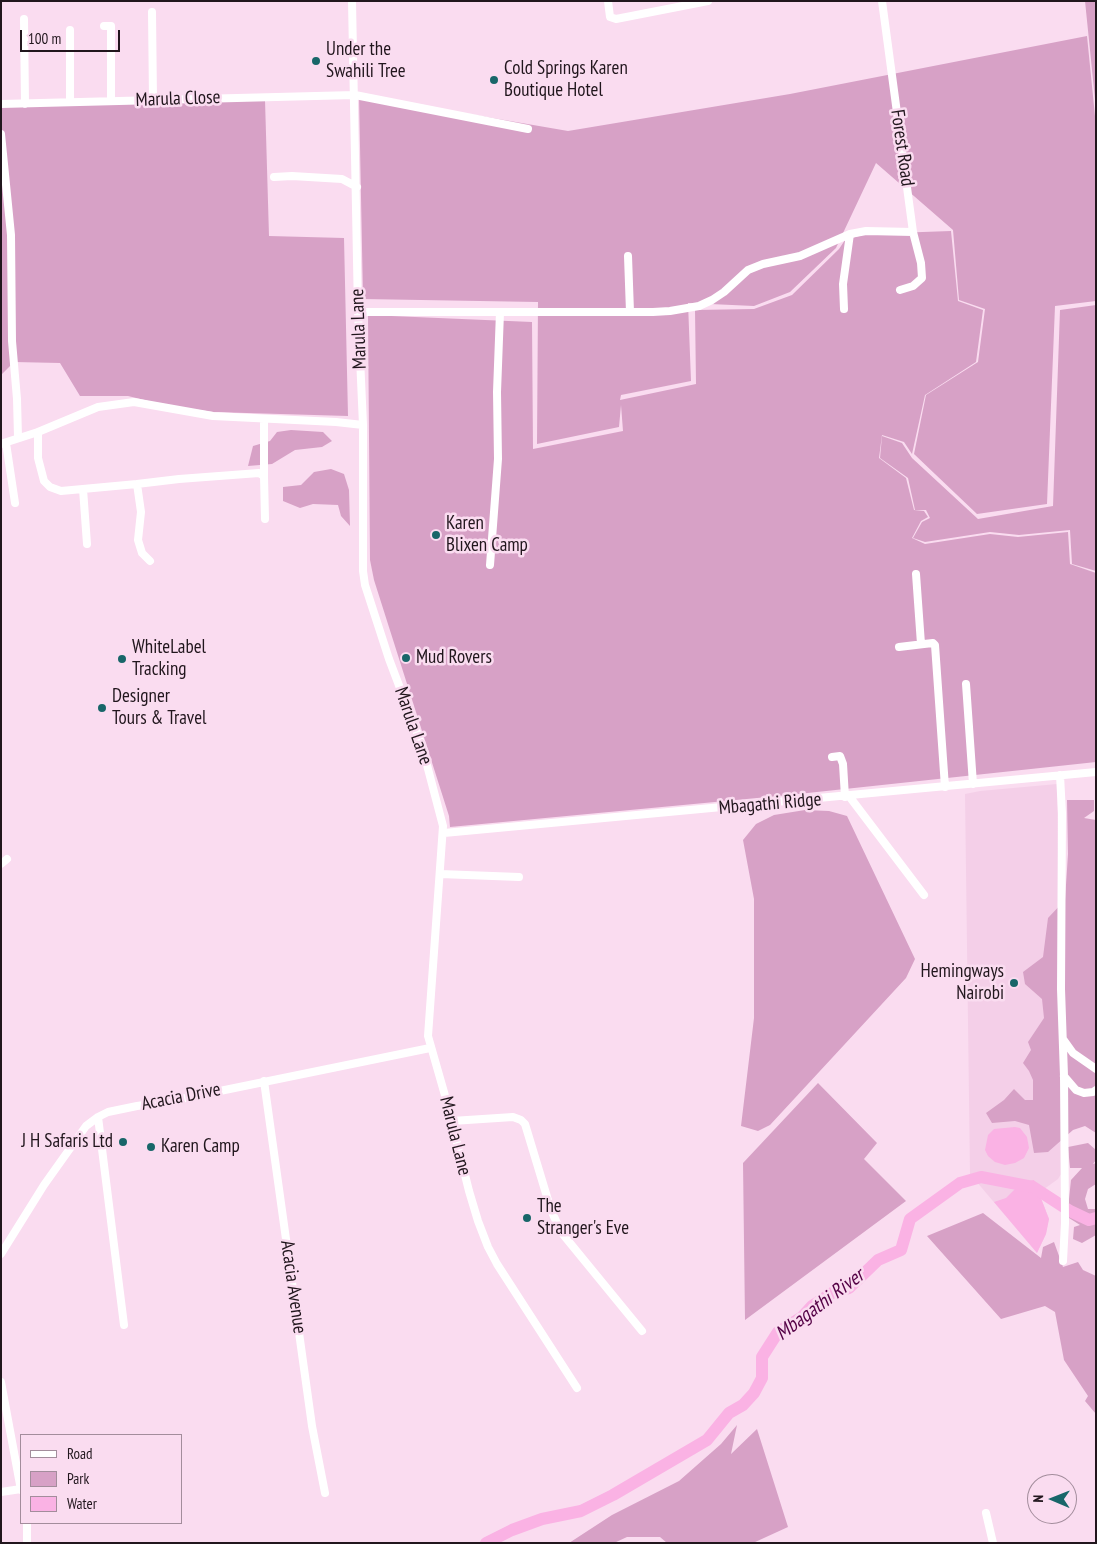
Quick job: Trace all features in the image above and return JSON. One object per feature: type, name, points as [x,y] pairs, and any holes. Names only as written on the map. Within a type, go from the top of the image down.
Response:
[{"type":"street","name":"Marula Lane","points":[[352,1],[358,312],[363,425],[364,577],[389,659],[422,746],[444,833],[428,1027],[430,1048],[452,1121],[476,1213],[488,1247],[577,1388]]},
{"type":"street","points":[[608,1],[610,16],[616,19],[708,1]]},
{"type":"street","name":"Forest Road","points":[[882,1],[913,232],[921,263],[922,278],[913,286],[900,290]]},
{"type":"street","points":[[152,12],[153,100]]},
{"type":"street","points":[[24,19],[25,104]]},
{"type":"street","points":[[104,26],[111,26],[111,101]]},
{"type":"street","points":[[70,30],[70,102]]},
{"type":"street","name":"Marula Close","points":[[1,104],[355,95],[528,129]]},
{"type":"street","points":[[1,134],[11,235],[12,341],[18,437]]},
{"type":"street","points":[[274,177],[292,176],[342,179],[356,187]]},
{"type":"street","points":[[358,312],[670,311],[699,306],[724,292],[748,270],[763,264],[800,256],[850,234],[866,231],[913,232]]},
{"type":"street","points":[[844,309],[843,284],[850,234]]},
{"type":"street","points":[[628,256],[630,312]]},
{"type":"street","points":[[490,565],[498,459],[497,392],[500,312]]},
{"type":"street","points":[[14,503],[4,443],[38,432],[98,407],[134,402],[213,416],[363,425]]},
{"type":"street","points":[[264,419],[264,519]]},
{"type":"street","points":[[38,432],[38,458],[44,481],[50,488],[61,491],[259,473],[264,476]]},
{"type":"street","points":[[137,484],[142,512],[138,540],[142,553],[150,562]]},
{"type":"street","points":[[83,489],[87,544]]},
{"type":"street","points":[[916,574],[921,644]]},
{"type":"street","points":[[899,647],[921,644],[935,645],[945,787]]},
{"type":"street","points":[[966,684],[973,784]]},
{"type":"street","points":[[832,757],[840,756],[843,764],[847,796],[924,895]]},
{"type":"street","name":"Mbagathi Ridge","points":[[444,833],[1096,772]]},
{"type":"street","points":[[1060,775],[1062,813],[1060,988],[1064,1076],[1065,1223],[1062,1261]]},
{"type":"street","points":[[440,874],[519,876]]},
{"type":"street","points":[[1063,1039],[1074,1053],[1096,1069]]},
{"type":"street","name":"Acacia Drive","points":[[1,1254],[44,1185],[86,1126],[108,1112],[172,1101],[430,1048]]},
{"type":"street","points":[[1064,1076],[1076,1090],[1084,1093],[1096,1090]]},
{"type":"street","name":"Acacia Avenue","points":[[264,1081],[312,1426],[325,1493]]},
{"type":"street","points":[[452,1121],[513,1116],[525,1124],[551,1210],[561,1232],[642,1331]]},
{"type":"street","points":[[98,1117],[124,1325]]},
{"type":"street","points":[[1,1382],[20,1484]]},
{"type":"street","points":[[1,1492],[20,1489]]},
{"type":"street","points":[[986,1513],[993,1543]]},
{"type":"street","points":[[26,1524],[27,1543]]},
{"type":"shaded area","name":"Hemingways Nairobi","points":[[1057,784],[1063,1171],[1058,1179],[1040,1192],[1049,1219],[1046,1234],[1037,1253],[970,1174],[965,794]]},
{"type":"green space","points":[[1085,1],[1096,1],[1096,109]]},
{"type":"green space","points":[[1087,36],[1096,126],[1096,301],[1055,306],[1047,504],[977,514],[914,454],[926,395],[978,362],[985,309],[959,300],[953,230],[876,163],[836,248],[790,292],[754,306],[688,303],[691,381],[621,395],[620,400],[696,384],[695,310],[754,309],[792,295],[839,249],[845,240],[866,234],[951,231],[958,301],[983,310],[976,362],[925,395],[912,454],[904,442],[882,435],[879,458],[906,478],[914,510],[924,511],[928,517],[921,521],[912,538],[925,544],[990,534],[1018,537],[1068,532],[1070,564],[1096,573],[1096,762],[789,795],[450,827],[449,816],[374,580],[370,560],[368,315],[532,322],[533,449],[623,431],[621,405],[619,427],[537,444],[538,302],[363,299],[359,95],[568,131],[790,94]]},
{"type":"green space","points":[[265,100],[269,236],[344,238],[348,416],[213,412],[165,405],[128,396],[80,396],[60,363],[14,362],[1,375],[1,106]]},
{"type":"green space","points":[[1096,305],[1096,571],[1072,564],[1070,530],[1019,535],[990,532],[925,542],[913,538],[922,522],[930,518],[926,510],[915,510],[908,478],[880,458],[882,436],[902,443],[912,458],[978,519],[1053,506],[1060,310]]},
{"type":"green space","points":[[291,430],[323,432],[332,441],[322,447],[295,450],[272,464],[248,466],[253,446],[270,441],[277,432]]},
{"type":"green space","points":[[331,469],[344,474],[349,490],[350,526],[341,516],[338,505],[313,504],[300,508],[283,501],[283,487],[301,485],[314,472]]},
{"type":"green space","points":[[1067,800],[1094,800],[1094,811],[1084,818],[1096,820],[1096,1133],[1085,1126],[1073,1130],[1048,1152],[1034,1153],[1029,1125],[1015,1121],[992,1123],[986,1113],[1004,1100],[1014,1089],[1025,1100],[1033,1100],[1033,1080],[1023,1063],[1031,1050],[1028,1042],[1044,1018],[1042,999],[1025,984],[1023,972],[1043,957],[1048,918],[1065,900],[1068,854]]},
{"type":"green space","points":[[805,810],[829,811],[847,816],[915,959],[906,978],[770,1125],[758,1131],[741,1126],[754,1018],[754,899],[743,840],[756,824],[774,815]]},
{"type":"green space","points":[[818,1083],[877,1143],[864,1159],[906,1201],[745,1320],[743,1163]]},
{"type":"green space","points":[[1088,1143],[1096,1150],[1096,1160],[1093,1164],[1096,1163],[1096,1184],[1088,1189],[1085,1199],[1088,1209],[1096,1209],[1096,1235],[1082,1243],[1073,1239],[1074,1227],[1080,1225],[1069,1218],[1069,1199],[1071,1180],[1082,1168],[1070,1168],[1068,1147]]},
{"type":"green space","points":[[983,1213],[1041,1258],[1043,1247],[1054,1242],[1063,1267],[1078,1262],[1083,1270],[1096,1276],[1096,1414],[1085,1401],[1088,1396],[1064,1360],[1055,1312],[1045,1306],[1001,1319],[927,1236]]},
{"type":"green space","points":[[737,1425],[731,1454],[757,1429],[788,1527],[753,1543],[667,1543],[660,1537],[627,1537],[614,1543],[569,1543],[612,1515],[679,1481],[721,1444]]},
{"type":"water","points":[[1020,1128],[1027,1137],[1029,1148],[1024,1158],[1015,1163],[1005,1165],[995,1162],[988,1156],[985,1150],[988,1135],[994,1129]]},
{"type":"water","points":[[1034,1180],[1049,1219],[1046,1234],[1037,1253],[994,1202],[1006,1198],[1021,1183]]},
{"type":"waterway","name":"Mbagathi River","points":[[486,1543],[512,1530],[542,1519],[581,1511],[613,1495],[707,1440],[729,1413],[743,1405],[754,1393],[762,1378],[762,1357],[778,1332],[802,1317],[812,1306],[832,1293],[849,1288],[878,1260],[901,1250],[910,1219],[960,1183],[981,1177],[1033,1187],[1070,1211],[1089,1220],[1096,1218]]},
{"type":"place","name":"Under the Swahili Tree","points":[[316,61]]},
{"type":"place","name":"Cold Springs Karen Boutique Hotel","points":[[494,80]]},
{"type":"place","name":"Karen Blixen Camp","points":[[436,535]]},
{"type":"place","name":"Mud Rovers","points":[[406,658]]},
{"type":"place","name":"WhiteLabel Tracking","points":[[122,659]]},
{"type":"place","name":"Designer Tours & Travel","points":[[102,708]]},
{"type":"place","name":"Hemingways Nairobi","points":[[1014,983]]},
{"type":"place","name":"J H Safaris Ltd","points":[[123,1142]]},
{"type":"place","name":"Karen Camp","points":[[151,1147]]},
{"type":"place","name":"The Stranger's Eve","points":[[527,1218]]}]
